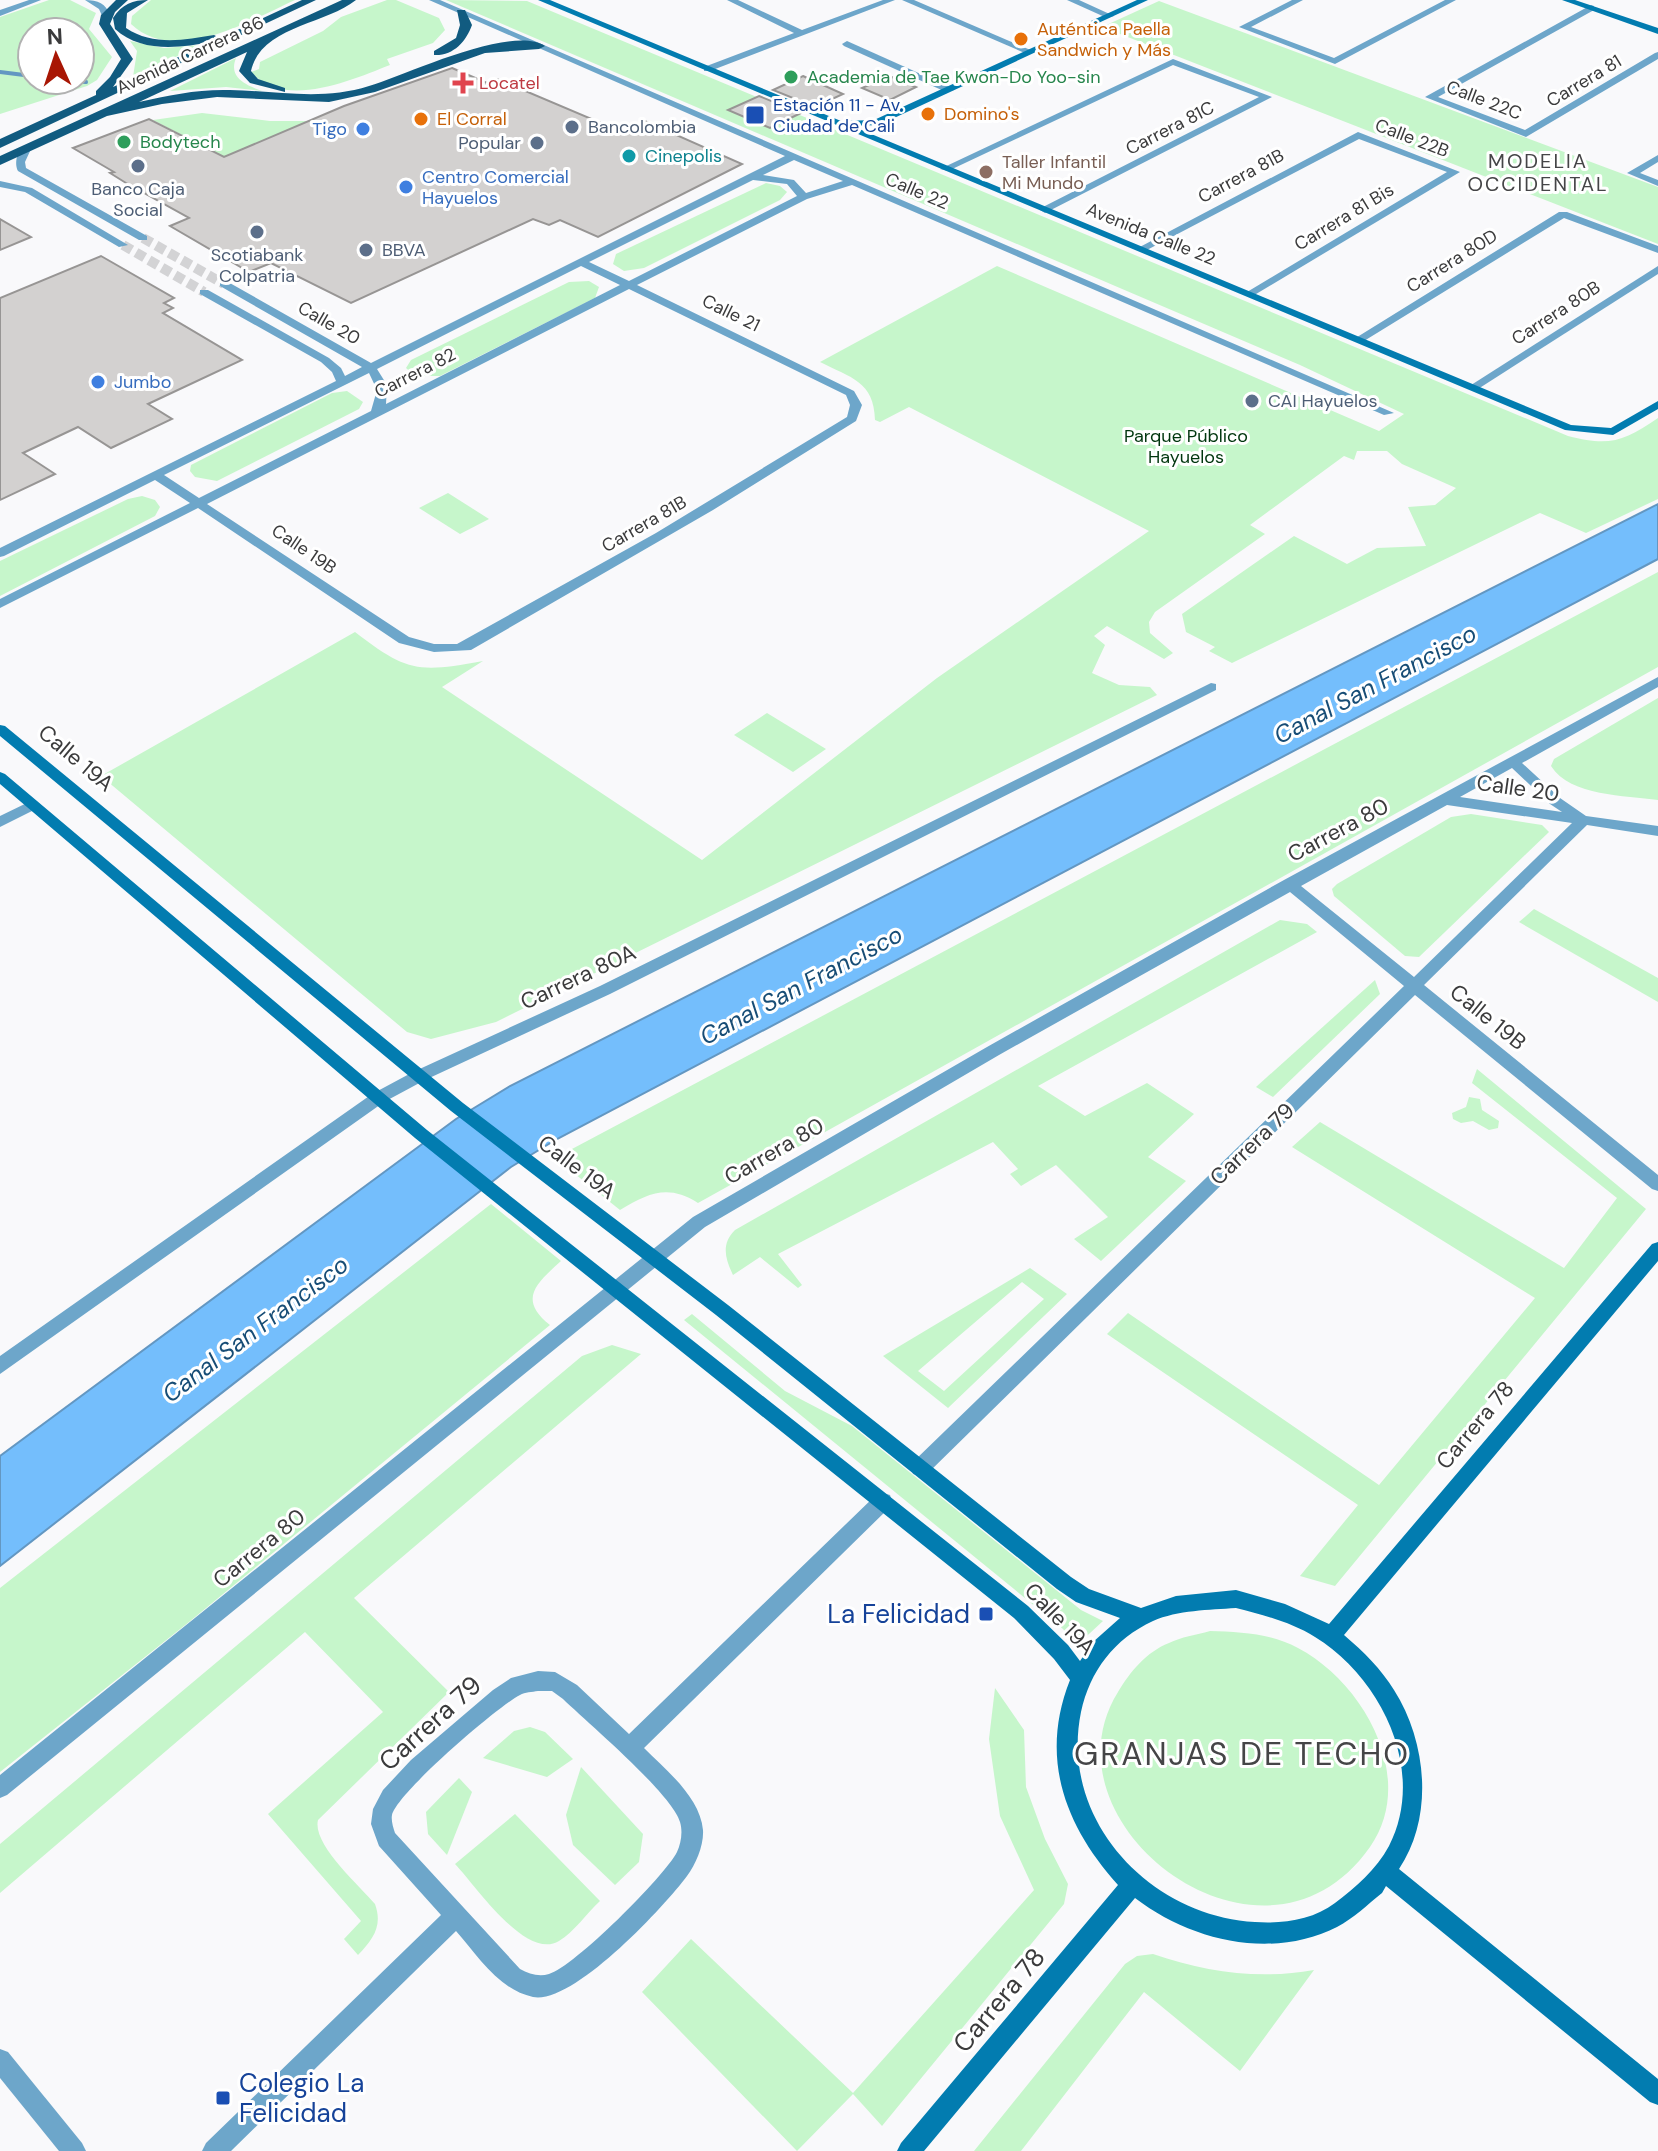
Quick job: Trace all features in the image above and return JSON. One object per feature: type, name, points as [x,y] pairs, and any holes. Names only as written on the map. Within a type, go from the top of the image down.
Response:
[{"type":"main road","points":[[86,105],[115,79],[127,59],[125,51],[105,30],[106,16],[123,0]]},
{"type":"main road","points":[[143,0],[123,11],[119,18],[121,29],[132,37],[176,43],[249,29]]},
{"type":"main road","name":"Avenida Carrera 86","points":[[0,144],[311,0]]},
{"type":"main road","name":"Avenida Carrera 86","points":[[0,161],[351,0]]},
{"type":"main road","points":[[264,40],[248,58],[245,66],[249,76],[279,90],[323,93],[352,88],[452,47],[461,40],[466,25],[461,12]]},
{"type":"main road","points":[[108,113],[175,97],[216,93],[299,100],[345,96],[480,48],[539,46]]},
{"type":"street","points":[[0,13],[37,0]]},
{"type":"street","points":[[89,0],[103,8],[106,16]]},
{"type":"street","points":[[100,0],[115,0]]},
{"type":"street","name":"Calle 22","points":[[433,0],[1388,413]]},
{"type":"street","name":"Avenida Calle 22","points":[[542,0],[1569,428],[1613,432],[1623,429],[1658,404]]},
{"type":"street","points":[[731,0],[801,33]]},
{"type":"street","points":[[707,69],[891,0]]},
{"type":"street","points":[[906,0],[1030,52]]},
{"type":"street","points":[[1071,0],[1110,16]]},
{"type":"street","points":[[825,119],[847,124],[876,123],[1144,0]]},
{"type":"street","points":[[1299,0],[1243,27],[1335,61],[1452,0]]},
{"type":"street","points":[[1566,0],[1658,31]]},
{"type":"street","name":"Calle 22C","points":[[1526,134],[1430,97],[1591,8]]},
{"type":"street","points":[[847,44],[949,90]]},
{"type":"street","name":"Carrera 81","points":[[1526,134],[1658,55]]},
{"type":"street","name":"Carrera 81C","points":[[945,169],[1173,62],[1267,97],[1045,210]]},
{"type":"street","points":[[876,123],[875,133],[888,146]]},
{"type":"street","name":"Calle 22B","points":[[1358,135],[1455,172]]},
{"type":"street","name":"Carrera 81B","points":[[1141,249],[1358,135]]},
{"type":"street","points":[[26,149],[20,162],[21,169],[143,238]]},
{"type":"street","name":"Carrera 82","points":[[0,553],[791,157]]},
{"type":"street","points":[[1658,158],[1632,173],[1658,183]]},
{"type":"street","name":"Carrera 81 Bis","points":[[1251,294],[1455,172]]},
{"type":"street","points":[[754,178],[788,181],[799,187],[803,197]]},
{"type":"street","name":"Carrera 82","points":[[0,604],[803,197],[850,182]]},
{"type":"street","points":[[0,184],[28,190],[123,245]]},
{"type":"street","name":"Carrera 80D","points":[[1360,339],[1563,214],[1658,250]]},
{"type":"street","name":"Calle 21","points":[[583,263],[850,393],[856,404]]},
{"type":"street","name":"Carrera 80B","points":[[1474,387],[1658,269]]},
{"type":"street","name":"Calle 20","points":[[224,284],[371,368],[385,390],[376,413]]},
{"type":"street","name":"Calle 20","points":[[204,292],[325,360],[337,370],[342,382]]},
{"type":"street","name":"Carrera 81B","points":[[433,650],[466,647],[676,527],[852,419],[856,404]]},
{"type":"street","name":"Calle 19B","points":[[156,475],[404,640],[433,650]]},
{"type":"street","name":"Carrera 80","points":[[0,1788],[699,1222],[1289,884],[1658,681]]},
{"type":"street","name":"Carrera 80A","points":[[0,1366],[378,1098],[605,990],[1211,687]]},
{"type":"street","name":"Calle 19A","points":[[0,729],[457,1107],[653,1257],[1083,1596],[1142,1617]]},
{"type":"street","points":[[1513,762],[1555,801],[1584,820]]},
{"type":"street","name":"Calle 19A","points":[[0,777],[421,1134],[1037,1626],[1080,1678]]},
{"type":"street","name":"Calle 20","points":[[1446,800],[1658,831]]},
{"type":"street","points":[[0,822],[33,805]]},
{"type":"street","name":"Carrera 79","points":[[920,1468],[1584,820]]},
{"type":"street","name":"Calle 19B","points":[[1289,884],[1658,1184]]},
{"type":"street","name":"Carrera 78","points":[[1331,1636],[1658,1249]]},
{"type":"street","points":[[628,1749],[883,1501]]},
{"type":"street","points":[[1236,1599],[1284,1611],[1331,1636],[1374,1679],[1392,1704],[1409,1747],[1414,1791],[1407,1835],[1387,1873],[1361,1901],[1339,1914],[1290,1932],[1249,1934],[1208,1927],[1167,1909],[1132,1885],[1098,1848],[1076,1806],[1065,1761],[1067,1717],[1080,1678],[1096,1653],[1117,1632],[1142,1617],[1187,1601],[1236,1599]]},
{"type":"street","name":"Carrera 79","points":[[555,1682],[570,1692],[682,1802],[693,1832],[690,1851],[680,1868],[581,1968],[549,1986],[529,1986],[512,1977],[457,1915],[386,1839],[381,1824],[382,1811],[401,1785],[500,1697],[518,1685],[555,1682]]},
{"type":"street","points":[[1387,1873],[1658,2094]]},
{"type":"street","name":"Carrera 78","points":[[909,2151],[1132,1885]]},
{"type":"street","points":[[214,2151],[457,1915]]},
{"type":"street","points":[[0,2060],[74,2151]]},
{"type":"green space","points":[[49,0],[70,0],[96,13],[95,16],[16,16],[16,96],[56,96],[0,114],[0,17]]},
{"type":"green space","points":[[151,0],[295,0],[213,35],[169,41],[149,36],[131,24],[132,16]]},
{"type":"green space","points":[[387,0],[396,0],[439,18],[445,30],[433,43],[387,59],[390,65],[338,84],[299,90],[281,89],[265,83],[251,72],[259,69],[260,62],[323,31],[341,17]]},
{"type":"green space","name":"Parque Público Hayuelos","points":[[446,0],[527,1],[1568,436],[1595,441],[1616,440],[1658,418],[1658,499],[1586,533],[1540,513],[1232,663],[1209,651],[1215,647],[1186,632],[1182,614],[1294,536],[1347,564],[1377,548],[1426,546],[1408,507],[1435,505],[1456,488],[1402,464],[1387,451],[1357,451],[1354,460],[1344,456],[1250,525],[1265,534],[1155,612],[1149,622],[1150,633],[1173,653],[1164,659],[1107,626],[1094,636],[1105,645],[1092,673],[1119,685],[1150,687],[1157,695],[496,1022],[431,1039],[407,1032],[101,776],[355,632],[388,655],[414,666],[443,667],[483,661],[442,687],[702,860],[937,678],[1149,531],[909,407],[880,422],[875,420],[870,397],[859,382],[820,362],[997,266],[1379,431],[1404,414],[1300,365]]},
{"type":"green space","points":[[1159,1],[1658,187],[1658,244],[1102,27]]},
{"type":"green space","points":[[96,38],[112,57],[96,81]]},
{"type":"green space","points":[[130,41],[164,48],[201,45],[133,77],[137,51]]},
{"type":"green space","points":[[236,58],[236,76],[262,91],[226,87],[170,91]]},
{"type":"green space","points":[[202,113],[270,121],[308,121],[224,157],[153,120]]},
{"type":"green space","points":[[766,183],[780,186],[787,192],[780,200],[644,268],[624,271],[613,264],[616,254]]},
{"type":"green space","points":[[589,281],[599,287],[595,298],[440,376],[415,376],[406,368],[411,360],[569,282]]},
{"type":"green space","points":[[347,391],[363,402],[359,409],[217,481],[195,477],[190,471],[191,465],[332,393]]},
{"type":"green space","points":[[448,493],[489,519],[460,534],[419,508]]},
{"type":"green space","points":[[142,496],[155,500],[160,507],[155,516],[0,596],[0,561],[128,499]]},
{"type":"green space","points":[[1658,572],[1658,667],[698,1203],[668,1192],[650,1195],[620,1210],[555,1158]]},
{"type":"green space","points":[[1658,698],[1658,800],[1585,789],[1560,776],[1551,766],[1554,759]]},
{"type":"green space","points":[[767,713],[826,749],[793,772],[734,735]]},
{"type":"green space","points":[[1471,814],[1542,825],[1549,832],[1419,957],[1405,956],[1334,896],[1332,889],[1337,884],[1451,817]]},
{"type":"green space","points":[[1534,909],[1658,978],[1658,1002],[1519,922]]},
{"type":"green space","points":[[1280,920],[1307,924],[1317,932],[1038,1086],[1085,1116],[1147,1083],[1194,1114],[1148,1157],[1186,1181],[1101,1261],[1074,1239],[1108,1217],[1056,1165],[1021,1186],[1010,1174],[1018,1169],[993,1142],[778,1254],[802,1285],[798,1288],[760,1257],[733,1275],[726,1251],[735,1230]]},
{"type":"green space","points":[[1375,980],[1380,994],[1273,1097],[1256,1087]]},
{"type":"green space","points":[[1477,1069],[1646,1209],[1335,1586],[1300,1576],[1358,1505],[1107,1334],[1128,1313],[1379,1485],[1535,1298],[1292,1147],[1320,1122],[1564,1268],[1617,1198],[1472,1083]]},
{"type":"green space","points":[[1469,1097],[1480,1099],[1482,1110],[1499,1121],[1498,1128],[1489,1130],[1473,1121],[1461,1123],[1453,1119],[1452,1113],[1466,1107]]},
{"type":"green space","points":[[491,1204],[561,1261],[534,1292],[534,1307],[550,1325],[189,1622],[0,1772],[0,1588]]},
{"type":"green space","points":[[1030,1268],[1067,1294],[948,1408],[883,1356]],"holes":[[[1022,1282],[1044,1299],[944,1391],[918,1371]]]},
{"type":"green space","points":[[692,1314],[785,1391],[852,1426],[1081,1610],[1103,1621],[1076,1646],[1063,1629],[684,1320]]},
{"type":"green space","points":[[612,1345],[641,1354],[354,1598],[449,1692],[318,1820],[318,1830],[329,1852],[375,1904],[378,1919],[375,1932],[358,1955],[344,1939],[361,1921],[268,1814],[383,1712],[305,1632],[0,1893],[0,1844],[582,1356]]},
{"type":"green space","points":[[1210,1631],[1266,1636],[1298,1648],[1322,1663],[1343,1684],[1362,1708],[1376,1734],[1385,1763],[1388,1792],[1383,1820],[1370,1847],[1325,1889],[1274,1905],[1222,1899],[1174,1876],[1134,1839],[1108,1793],[1101,1743],[1118,1692],[1139,1663],[1153,1652],[1178,1639]]},
{"type":"green space","points":[[995,1688],[1024,1730],[1026,1787],[1045,1839],[1068,1884],[1064,1904],[882,2126],[853,2094],[797,2151],[642,1992],[691,1939],[853,2093],[1034,1890],[1000,1816],[989,1739]]},
{"type":"green space","points":[[530,1727],[545,1732],[573,1759],[547,1777],[483,1758],[514,1731]]},
{"type":"green space","points":[[581,1767],[643,1834],[639,1862],[615,1885],[573,1845],[566,1815]]},
{"type":"green space","points":[[459,1778],[472,1792],[447,1855],[428,1834],[426,1812]]},
{"type":"green space","points":[[515,1814],[600,1901],[559,1941],[546,1944],[517,1931],[455,1864]]},
{"type":"green space","points":[[1153,1954],[1212,1970],[1252,1974],[1314,1970],[1240,2071],[1144,1992],[1021,2151],[974,2151],[1125,1964],[1137,1956]]},
{"type":"water","name":"Canal San Francisco","points":[[1658,504],[1658,559],[557,1139],[511,1167],[0,1566],[0,1456],[456,1119],[510,1086]]},
{"type":"building","name":"Centro Comercial Hayuelos","points":[[452,68],[487,83],[497,79],[622,132],[645,121],[742,164],[598,237],[560,220],[549,225],[533,219],[351,303],[271,263],[249,272],[170,226],[189,218],[126,183],[110,173],[114,172],[73,148],[149,119],[224,157],[344,106]]},
{"type":"building","points":[[803,76],[843,94],[815,107],[773,90]]},
{"type":"building","points":[[889,76],[916,87],[890,100],[862,88]]},
{"type":"building","points":[[759,96],[801,113],[770,128],[728,110]]},
{"type":"building","points":[[0,219],[31,237],[0,250]]},
{"type":"building","name":"Jumbo","points":[[101,256],[174,298],[164,303],[173,308],[163,313],[242,360],[148,404],[172,419],[111,448],[78,427],[23,453],[55,474],[0,500],[0,298]]},
{"type":"waterway","points":[[0,72],[16,74]]},
{"type":"tunnel","points":[[143,238],[224,284]]},
{"type":"tunnel","points":[[123,245],[204,292]]},
{"type":"place","name":"Auténtica Paella Sandwich y Más","points":[[1021,39]]},
{"type":"place","name":"Academia de Tae Kwon-Do Yoo-sin","points":[[791,77]]},
{"type":"place","name":"Locatel","points":[[463,83]]},
{"type":"place","name":"Domino's","points":[[928,114]]},
{"type":"place","name":"Estación 11 - Av. Ciudad de Cali","points":[[755,115]]},
{"type":"place","name":"El Corral","points":[[421,119]]},
{"type":"place","name":"Bancolombia","points":[[572,127]]},
{"type":"place","name":"Tigo","points":[[363,129]]},
{"type":"place","name":"Bodytech","points":[[124,142]]},
{"type":"place","name":"Popular","points":[[537,143]]},
{"type":"place","name":"Cinepolis","points":[[629,156]]},
{"type":"place","name":"Banco Caja Social","points":[[138,166]]},
{"type":"place","name":"Taller Infantil Mi Mundo","points":[[986,172]]},
{"type":"place","name":"Centro Comercial Hayuelos","points":[[406,187]]},
{"type":"place","name":"Scotiabank Colpatria","points":[[257,232]]},
{"type":"place","name":"BBVA","points":[[366,250]]},
{"type":"place","name":"Jumbo","points":[[98,382]]},
{"type":"place","name":"CAI Hayuelos","points":[[1252,401]]},
{"type":"place","name":"La Felicidad","points":[[986,1614]]},
{"type":"place","name":"Colegio La Felicidad","points":[[223,2098]]},
{"type":"district","name":"MODELIA OCCIDENTAL","points":[[1538,172]]},
{"type":"district","name":"GRANJAS DE TECHO","points":[[1242,1754]]}]
